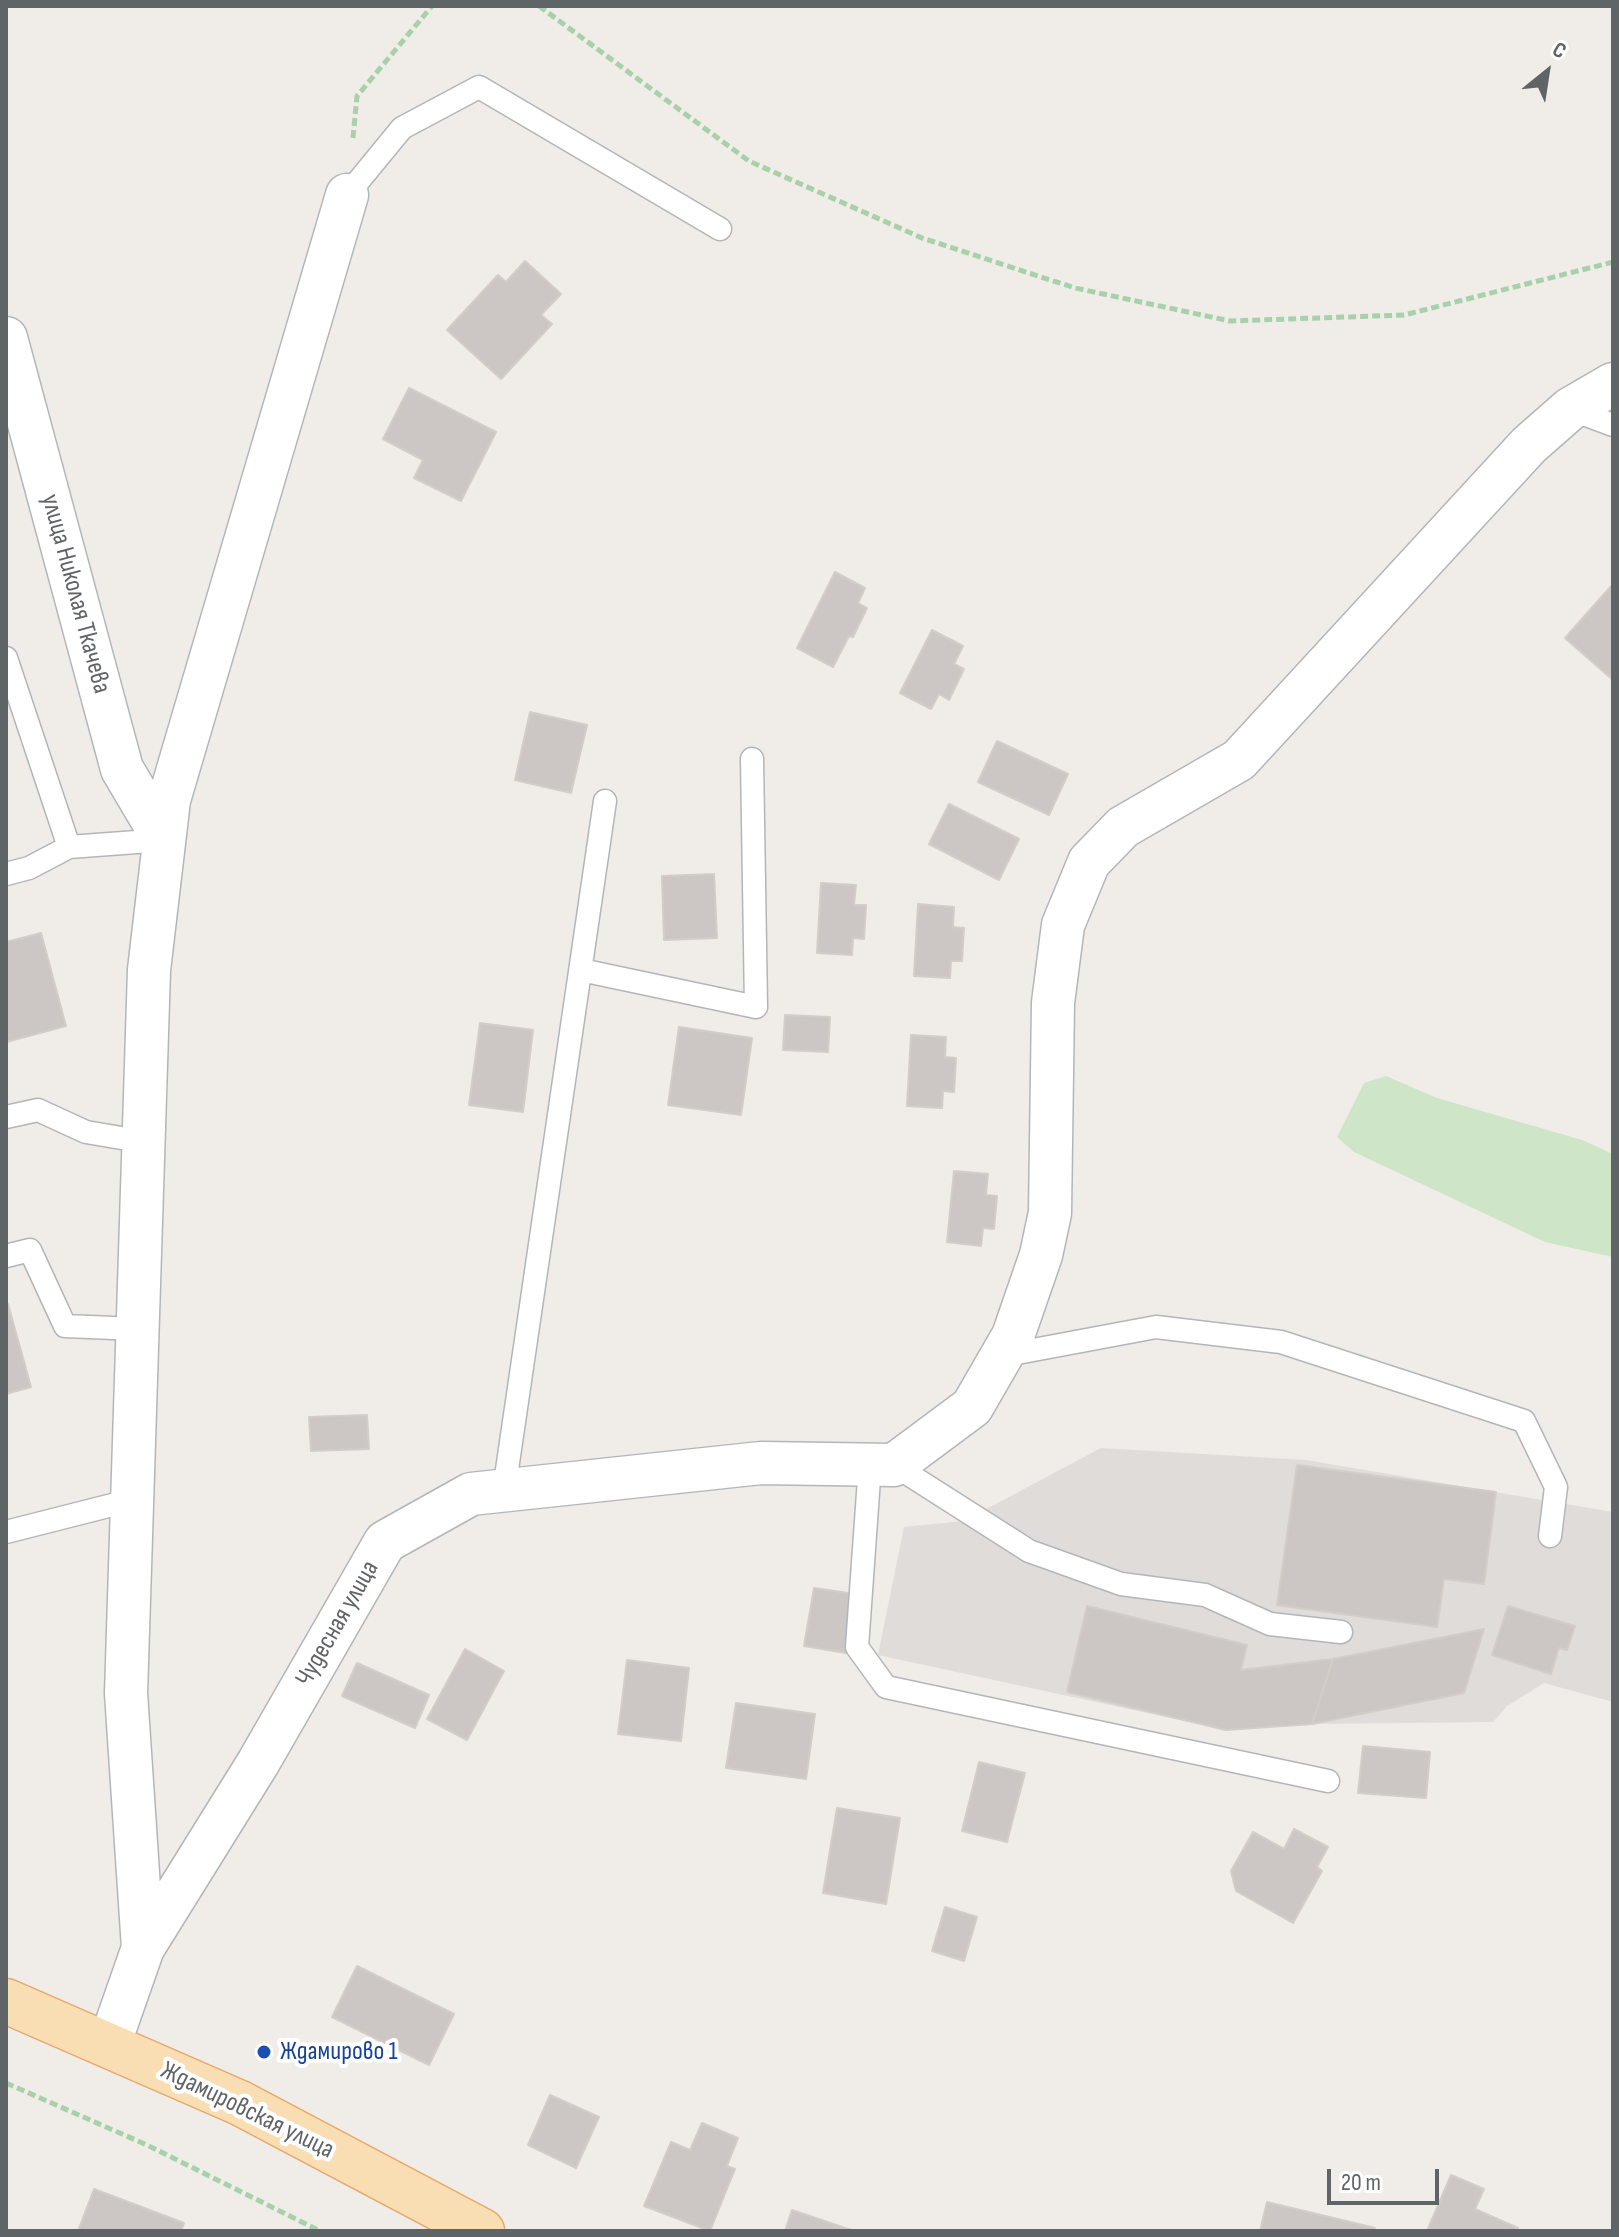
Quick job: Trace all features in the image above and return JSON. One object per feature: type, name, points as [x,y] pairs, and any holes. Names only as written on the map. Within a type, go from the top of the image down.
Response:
[{"type":"main road","name":"Ждамировская улица","points":[[6,2001],[240,2103],[456,2225]]},
{"type":"street","points":[[109,2045],[143,1948],[126,1693],[149,970],[169,800],[347,195]]},
{"type":"street","name":"улица Николая Ткачева","points":[[6,338],[122,769],[164,840]]},
{"type":"street","points":[[882,1465],[972,1407],[1013,1336],[1041,1255],[1050,1213],[1053,1003],[1063,925],[1089,862],[1123,827],[1239,760],[1529,445],[1570,409],[1613,384]]},
{"type":"street","name":"Чудесная улица","points":[[143,1948],[258,1763],[385,1542],[471,1494],[761,1463],[882,1465]]},
{"type":"lane","points":[[347,195],[402,128],[479,87],[720,229]]},
{"type":"lane","points":[[1570,409],[1613,425]]},
{"type":"lane","points":[[6,658],[69,847]]},
{"type":"lane","points":[[581,970],[756,1007],[752,759]]},
{"type":"lane","points":[[504,1490],[605,801]]},
{"type":"lane","points":[[6,874],[29,868],[69,847],[164,840]]},
{"type":"lane","points":[[6,1117],[38,1110],[86,1132],[145,1142]]},
{"type":"lane","points":[[6,1256],[30,1250],[65,1326],[138,1329]]},
{"type":"lane","points":[[1001,1356],[1156,1327],[1281,1342],[1524,1421],[1556,1487],[1550,1536]]},
{"type":"lane","points":[[1328,1781],[886,1687],[857,1647],[882,1465],[1029,1551],[1121,1584],[1205,1595],[1270,1624],[1341,1632]]},
{"type":"lane","points":[[6,1532],[132,1500]]},
{"type":"path","points":[[347,195],[357,96],[432,6]]},
{"type":"path","points":[[539,6],[749,161],[922,238],[1075,288],[1230,321],[1404,315],[1613,262]]},
{"type":"path","points":[[6,2083],[147,2145],[320,2231]]},
{"type":"shaded area","points":[[1101,1448],[1306,1460],[1613,1512],[1613,1702],[1544,1683],[1507,1706],[1493,1722],[1312,1724],[1226,1730],[878,1655],[904,1527],[964,1521]]},
{"type":"green space","points":[[1386,1076],[1437,1098],[1582,1140],[1613,1154],[1613,1257],[1545,1242],[1354,1152],[1337,1137],[1364,1083]]},
{"type":"building","points":[[525,261],[561,294],[541,315],[552,324],[501,379],[447,330],[498,275],[506,282]]},
{"type":"building","points":[[409,388],[496,432],[461,501],[414,478],[423,460],[383,439]]},
{"type":"building","points":[[835,572],[865,588],[858,603],[867,608],[833,667],[797,648]]},
{"type":"building","points":[[1613,584],[1613,680],[1565,638]]},
{"type":"building","points":[[932,630],[963,646],[954,664],[964,669],[949,700],[939,694],[931,709],[900,693]]},
{"type":"building","points":[[530,712],[587,725],[571,793],[515,780]]},
{"type":"building","points":[[997,741],[1068,774],[1049,815],[978,782]]},
{"type":"building","points":[[949,804],[1019,839],[999,880],[929,844]]},
{"type":"building","points":[[714,874],[717,938],[664,940],[662,876]]},
{"type":"building","points":[[821,883],[856,885],[854,905],[866,905],[864,939],[853,938],[852,955],[817,953]]},
{"type":"building","points":[[918,904],[954,907],[953,927],[964,928],[962,961],[951,961],[950,978],[914,976]]},
{"type":"building","points":[[41,933],[66,1026],[6,1042],[6,942]]},
{"type":"building","points":[[785,1015],[830,1017],[828,1052],[783,1050]]},
{"type":"building","points":[[480,1023],[533,1030],[523,1112],[469,1105]]},
{"type":"building","points":[[679,1027],[752,1038],[741,1115],[668,1105]]},
{"type":"building","points":[[911,1035],[946,1037],[945,1057],[956,1058],[954,1092],[943,1091],[942,1108],[907,1106]]},
{"type":"building","points":[[954,1171],[988,1174],[986,1195],[997,1196],[994,1229],[983,1228],[981,1246],[947,1242]]},
{"type":"building","points":[[6,1305],[31,1387],[6,1394]]},
{"type":"building","points":[[367,1415],[369,1449],[311,1451],[309,1417]]},
{"type":"building","points":[[1297,1465],[1496,1492],[1484,1584],[1444,1579],[1437,1627],[1277,1605]]},
{"type":"building","points":[[814,1588],[855,1594],[846,1653],[804,1646]]},
{"type":"building","points":[[1087,1606],[1247,1645],[1241,1670],[1333,1659],[1312,1724],[1226,1730],[1067,1692]]},
{"type":"building","points":[[1508,1606],[1575,1626],[1567,1650],[1559,1648],[1551,1674],[1492,1655]]},
{"type":"building","points":[[1484,1629],[1464,1693],[1312,1724],[1333,1659]]},
{"type":"building","points":[[465,1649],[504,1671],[467,1740],[427,1719]]},
{"type":"building","points":[[627,1660],[689,1668],[681,1741],[618,1734]]},
{"type":"building","points":[[357,1663],[429,1695],[415,1728],[342,1696]]},
{"type":"building","points":[[736,1703],[815,1714],[806,1779],[726,1768]]},
{"type":"building","points":[[1363,1746],[1430,1752],[1426,1798],[1358,1793]]},
{"type":"building","points":[[979,1762],[1025,1773],[1007,1842],[962,1831]]},
{"type":"building","points":[[837,1808],[900,1818],[886,1904],[823,1893]]},
{"type":"building","points":[[1294,1829],[1328,1847],[1317,1867],[1322,1871],[1293,1923],[1236,1891],[1231,1871],[1253,1832],[1284,1849]]},
{"type":"building","points":[[945,1907],[977,1917],[964,1961],[932,1951]]},
{"type":"building","points":[[357,1966],[454,2014],[429,2065],[332,2017]]},
{"type":"building","points":[[550,2095],[599,2117],[576,2168],[528,2145]]},
{"type":"building","points":[[702,2123],[738,2138],[727,2166],[735,2169],[710,2231],[644,2206],[671,2142],[690,2150]]},
{"type":"building","points":[[1451,2175],[1484,2189],[1475,2209],[1518,2228],[1516,2231],[1427,2231]]},
{"type":"building","points":[[94,2189],[184,2223],[181,2231],[78,2231]]},
{"type":"building","points":[[1267,2202],[1375,2228],[1374,2231],[1260,2231]]},
{"type":"building","points":[[792,2210],[854,2231],[785,2231]]},
{"type":"place","name":"Ждамирово 1","points":[[264,2052]]}]
